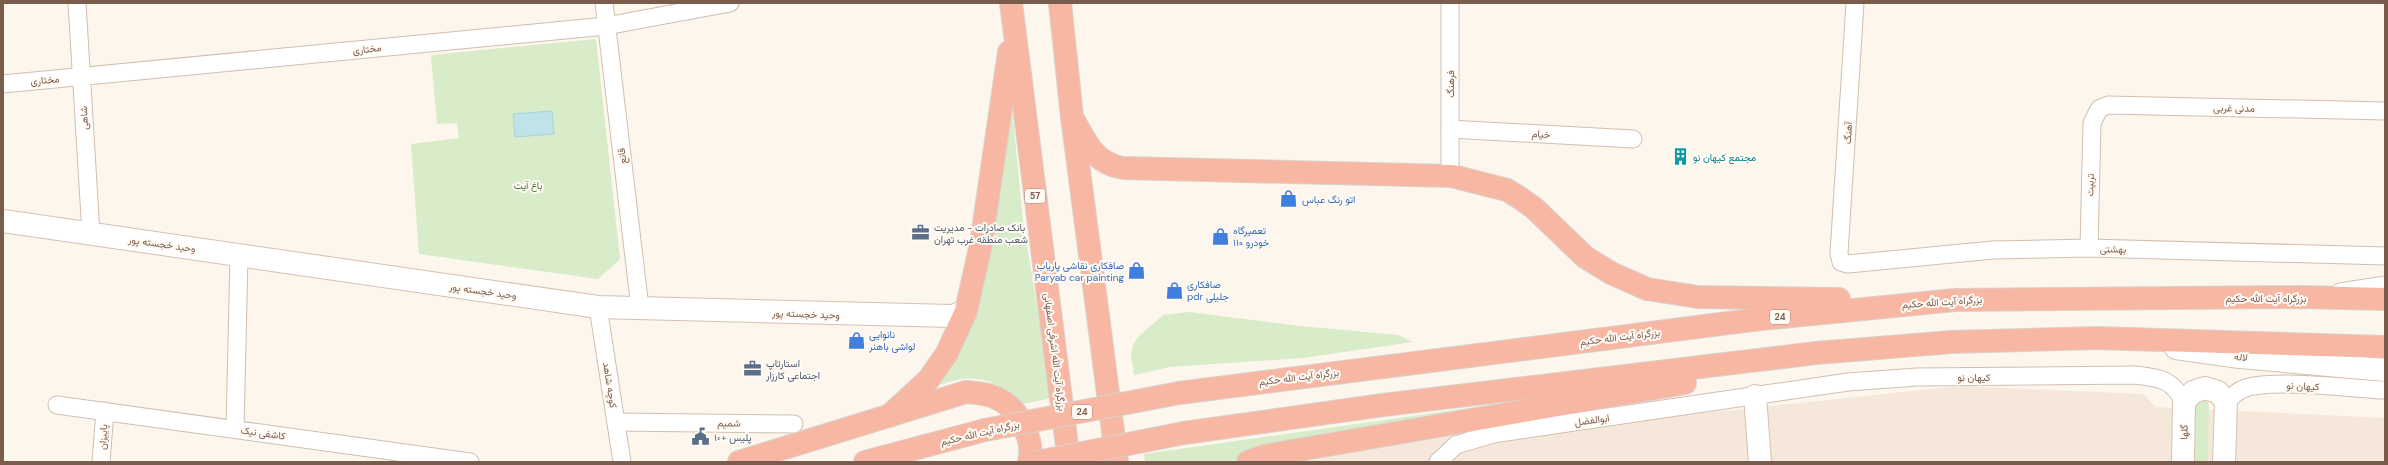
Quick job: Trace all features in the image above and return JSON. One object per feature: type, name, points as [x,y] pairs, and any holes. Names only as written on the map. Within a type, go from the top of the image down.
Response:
[{"type":"highway","points":[[1060,3],[1072,117],[1116,462]]},
{"type":"highway","points":[[889,416],[929,379],[947,353],[966,311],[974,282],[980,244],[1012,13]]},
{"type":"highway","name":"بزرگراه آیت الله اشرفی اصفهانی","points":[[1012,13],[1069,462]]},
{"type":"highway","points":[[1072,117],[1099,159],[1110,166],[1123,168],[1452,176],[1507,190],[1534,208],[1585,257],[1610,273],[1647,289],[1698,298],[1955,300]]},
{"type":"highway","name":"بزرگراه آیت الله حکیم","points":[[865,462],[985,430],[1180,392],[1752,320],[1955,300],[2302,297],[2385,299]]},
{"type":"highway","points":[[1037,462],[1184,433],[1383,405],[1816,353],[1952,342],[2097,338],[2385,347]]},
{"type":"highway","points":[[1248,462],[1264,456],[1702,380],[1816,353]]},
{"type":"highway","points":[[739,462],[952,395],[966,392],[983,393],[1002,401],[1016,412],[1030,443],[1029,462]]},
{"type":"main road","name":"وحید خجسته پور","points":[[3,221],[598,307],[952,316],[966,311]]},
{"type":"main road","name":"لاله","points":[[2097,338],[2240,357],[2385,370]]},
{"type":"main road","points":[[2184,402],[2193,392],[2205,388],[2218,392],[2226,402],[2224,462]]},
{"type":"main road","points":[[1755,396],[1760,462]]},
{"type":"main road","name":"گلها","points":[[2183,462],[2184,402]]},
{"type":"street","name":"شاهی","points":[[77,3],[90,234]]},
{"type":"street","name":"قانع","points":[[604,3],[640,308]]},
{"type":"street","name":"مختاری","points":[[3,84],[606,26],[730,3]]},
{"type":"street","name":"فرهنگ","points":[[1450,3],[1450,165]]},
{"type":"street","name":"آهنگ","points":[[1841,262],[1839,253],[1855,3]]},
{"type":"street","name":"مدنی غربی","points":[[2092,123],[2099,109],[2108,105],[2385,111]]},
{"type":"street","name":"تربیت","points":[[2089,248],[2092,123]]},
{"type":"street","name":"خیام","points":[[1450,129],[1633,139]]},
{"type":"street","name":"بهشتی","points":[[1841,262],[1848,264],[1993,250],[2089,248],[2385,256]]},
{"type":"street","points":[[235,429],[239,255]]},
{"type":"street","points":[[2302,297],[2385,284]]},
{"type":"street","name":"کوچه شاهد","points":[[598,307],[622,462]]},
{"type":"street","name":"کیهان نو","points":[[1755,396],[1848,382],[1917,377],[2136,375],[2160,378],[2177,388],[2184,402]]},
{"type":"street","name":"کیهان نو","points":[[2226,402],[2241,390],[2257,385],[2278,384],[2385,390]]},
{"type":"street","name":"ابوالفضل","points":[[1438,462],[1456,445],[1493,434],[1755,396]]},
{"type":"street","name":"کاشفی نیک","points":[[57,405],[470,462]]},
{"type":"street","name":"پاییزان","points":[[102,462],[104,411]]},
{"type":"street","name":"شمیم","points":[[616,422],[794,424]]},
{"type":"shaded area","points":[[1958,386],[2143,394],[2156,407],[2385,418],[2385,462],[1306,462],[1426,435],[1734,410]]},
{"type":"green space","name":"باغ آیت","points":[[596,39],[620,259],[598,279],[419,254],[411,144],[459,138],[457,123],[437,124],[431,55]]},
{"type":"green space","points":[[1010,87],[1023,221],[1052,398],[1022,404],[1008,392],[984,380],[957,380],[933,386],[954,354]]},
{"type":"green space","points":[[1189,312],[1301,326],[1398,335],[1413,342],[1303,358],[1170,367],[1134,375],[1131,356],[1133,345],[1138,337],[1163,315]]},
{"type":"green space","points":[[2207,398],[2209,406],[2208,462],[2188,462],[2189,405]]},
{"type":"green space","points":[[1518,401],[1249,455],[1231,462],[1145,462],[1144,454]]},
{"type":"water","points":[[552,111],[554,134],[515,137],[513,114]]},
{"type":"place","name":"مجتمع کیهان نو","points":[[1680,157]]},
{"type":"place","name":"اتو رنگ عباس","points":[[1289,199]]},
{"type":"place","name":"بانک صادرات - مدیریت شعب منطقه غرب تهران","points":[[921,233]]},
{"type":"place","name":"تعمیرگاه خودرو ۱۱۰","points":[[1220,236]]},
{"type":"place","name":"صافکاری نقاشی پاریاب Paryab car painting","points":[[1137,271]]},
{"type":"place","name":"صافکاری pdr جلیلی","points":[[1174,290]]},
{"type":"place","name":"نانوایی لواشی باهنر","points":[[856,340]]},
{"type":"place","name":"استارتاپ اجتماعی کارزار","points":[[753,369]]},
{"type":"place","name":"پلیس +۱۰","points":[[701,437]]}]
